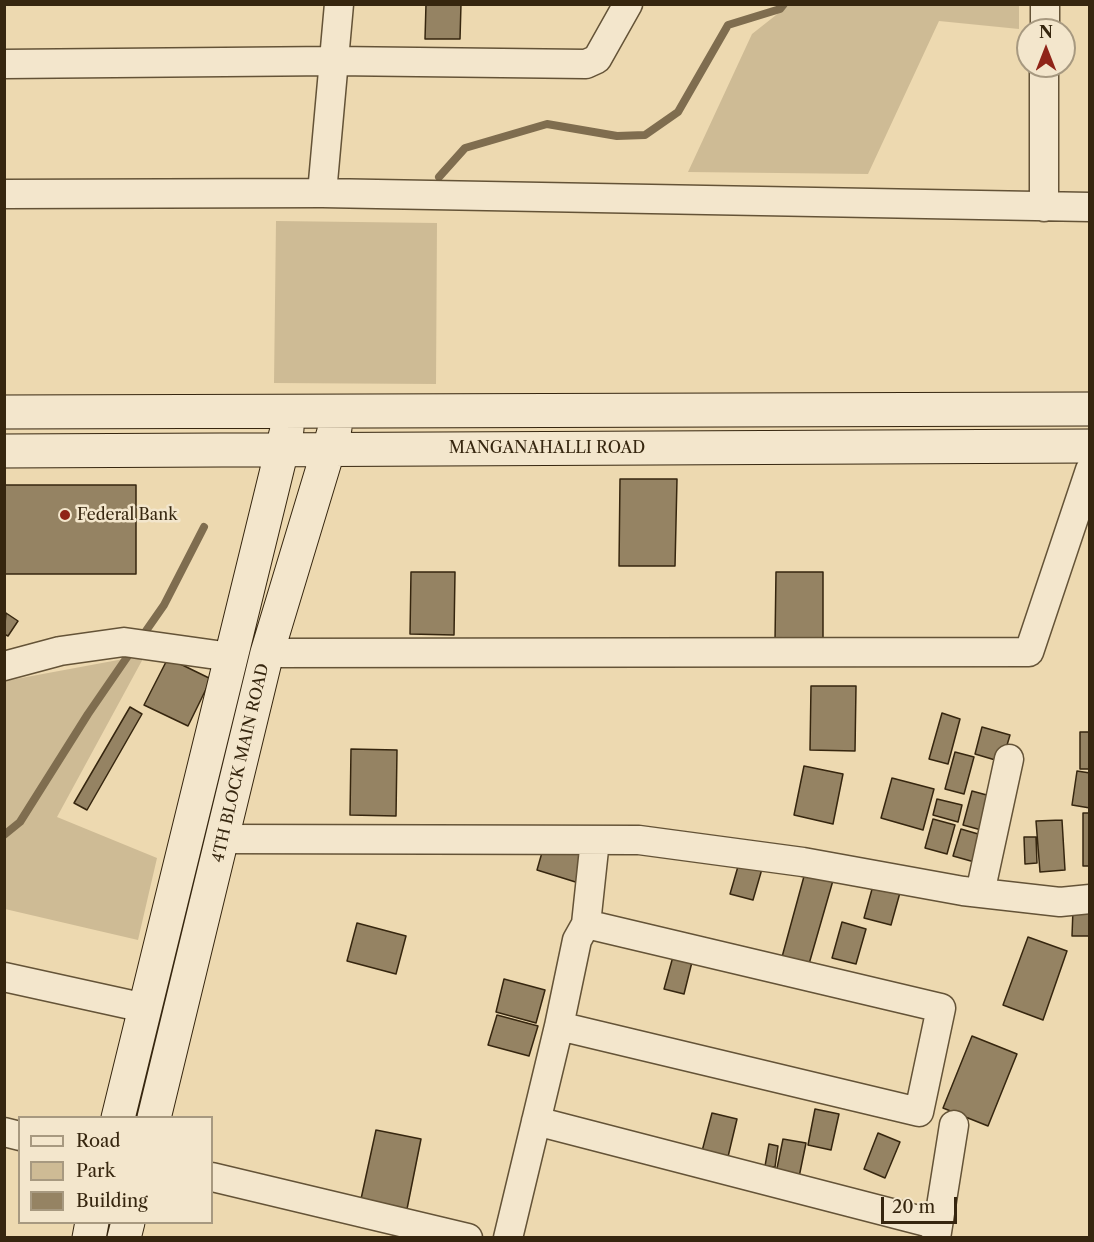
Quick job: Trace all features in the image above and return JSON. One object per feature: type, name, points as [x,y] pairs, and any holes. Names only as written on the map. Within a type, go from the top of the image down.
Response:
[{"type":"street","points":[[322,193],[339,4]]},
{"type":"street","points":[[4,64],[334,61],[586,64],[597,59],[628,4]]},
{"type":"street","points":[[1044,78],[1044,207]]},
{"type":"street","points":[[4,194],[322,193],[1089,207]]},
{"type":"street","points":[[4,412],[1089,409]]},
{"type":"street","name":"4TH BLOCK MAIN ROAD","points":[[118,1116],[290,412]]},
{"type":"street","name":"4TH BLOCK MAIN ROAD","points":[[154,1116],[267,653],[340,412]]},
{"type":"street","name":"MANGANAHALLI ROAD","points":[[4,451],[1089,447]]},
{"type":"street","points":[[267,653],[1029,652],[1089,470]]},
{"type":"street","points":[[4,666],[60,651],[124,642],[231,657]]},
{"type":"street","points":[[980,893],[1010,759]]},
{"type":"street","points":[[223,839],[639,840],[791,861],[980,893],[1060,902],[1089,899]]},
{"type":"street","points":[[508,1238],[559,1026],[577,940],[586,924],[595,840]]},
{"type":"street","points":[[559,1026],[919,1112],[941,1008],[586,924]]},
{"type":"street","points":[[4,978],[145,1008]]},
{"type":"street","points":[[536,1121],[937,1231],[954,1125]]},
{"type":"street","points":[[213,1177],[468,1238]]},
{"type":"green space","points":[[790,4],[1019,5],[1016,29],[939,21],[868,174],[688,172],[752,34]]},
{"type":"green space","points":[[276,221],[437,223],[436,384],[274,383]]},
{"type":"green space","points":[[145,655],[57,817],[157,858],[138,940],[5,909],[5,681]]},
{"type":"building","points":[[426,4],[461,4],[460,39],[425,39]]},
{"type":"building","points":[[620,479],[677,479],[675,566],[619,566]]},
{"type":"building","points":[[5,485],[136,485],[136,574],[5,574]]},
{"type":"building","points":[[411,572],[455,572],[454,635],[410,634]]},
{"type":"building","points":[[776,572],[823,572],[823,642],[775,641]]},
{"type":"building","points":[[6,613],[18,621],[8,636],[4,634]]},
{"type":"building","points":[[168,658],[211,679],[188,726],[144,705]]},
{"type":"building","points":[[811,686],[856,686],[855,751],[810,750]]},
{"type":"building","points":[[130,707],[142,714],[87,810],[74,803]]},
{"type":"building","points":[[942,713],[960,719],[948,764],[929,759]]},
{"type":"building","points":[[982,727],[1010,735],[1002,762],[975,754]]},
{"type":"building","points":[[1080,732],[1090,732],[1090,769],[1080,769]]},
{"type":"building","points":[[351,749],[397,750],[396,816],[350,815]]},
{"type":"building","points":[[955,752],[974,757],[964,794],[945,789]]},
{"type":"building","points":[[804,766],[843,774],[833,824],[794,815]]},
{"type":"building","points":[[1077,771],[1090,773],[1090,808],[1072,805]]},
{"type":"building","points":[[892,778],[934,789],[923,830],[881,818]]},
{"type":"building","points":[[972,791],[994,797],[985,831],[963,825]]},
{"type":"building","points":[[937,799],[962,805],[958,822],[933,815]]},
{"type":"building","points":[[1083,813],[1090,813],[1090,866],[1083,866]]},
{"type":"building","points":[[933,819],[955,825],[947,854],[925,848]]},
{"type":"building","points":[[1062,820],[1065,870],[1040,872],[1036,821]]},
{"type":"building","points":[[961,829],[985,836],[978,863],[953,856]]},
{"type":"building","points":[[1024,837],[1036,837],[1037,863],[1025,864]]},
{"type":"building","points":[[545,842],[590,856],[582,884],[537,870]]},
{"type":"building","points":[[741,856],[764,862],[753,900],[730,894]]},
{"type":"building","points":[[806,869],[834,877],[809,964],[782,957]]},
{"type":"building","points":[[874,882],[901,889],[891,925],[864,918]]},
{"type":"building","points":[[1073,909],[1090,910],[1090,936],[1072,936]]},
{"type":"building","points":[[842,922],[866,929],[856,964],[832,958]]},
{"type":"building","points":[[357,923],[406,936],[396,974],[347,961]]},
{"type":"building","points":[[1028,937],[1067,951],[1043,1020],[1003,1005]]},
{"type":"building","points":[[674,953],[693,958],[684,994],[664,989]]},
{"type":"building","points":[[504,979],[545,990],[536,1023],[496,1012]]},
{"type":"building","points":[[497,1015],[538,1026],[529,1056],[488,1045]]},
{"type":"building","points":[[972,1036],[1017,1054],[988,1126],[943,1108]]},
{"type":"building","points":[[815,1109],[839,1114],[831,1150],[808,1145]]},
{"type":"building","points":[[712,1113],[737,1119],[727,1161],[701,1155]]},
{"type":"building","points":[[376,1130],[421,1139],[407,1209],[361,1199]]},
{"type":"building","points":[[878,1133],[900,1142],[885,1178],[864,1169]]},
{"type":"building","points":[[783,1139],[806,1143],[798,1182],[775,1178]]},
{"type":"building","points":[[769,1144],[778,1146],[775,1167],[765,1166]]},
{"type":"waterway","points":[[439,177],[465,148],[547,124],[617,136],[645,135],[678,112],[728,25],[780,9],[784,4]]},
{"type":"waterway","points":[[141,638],[164,605],[204,527]]},
{"type":"waterway","points":[[4,835],[20,822],[88,714],[132,650]]},
{"type":"place","name":"Federal Bank","points":[[65,515]]}]
